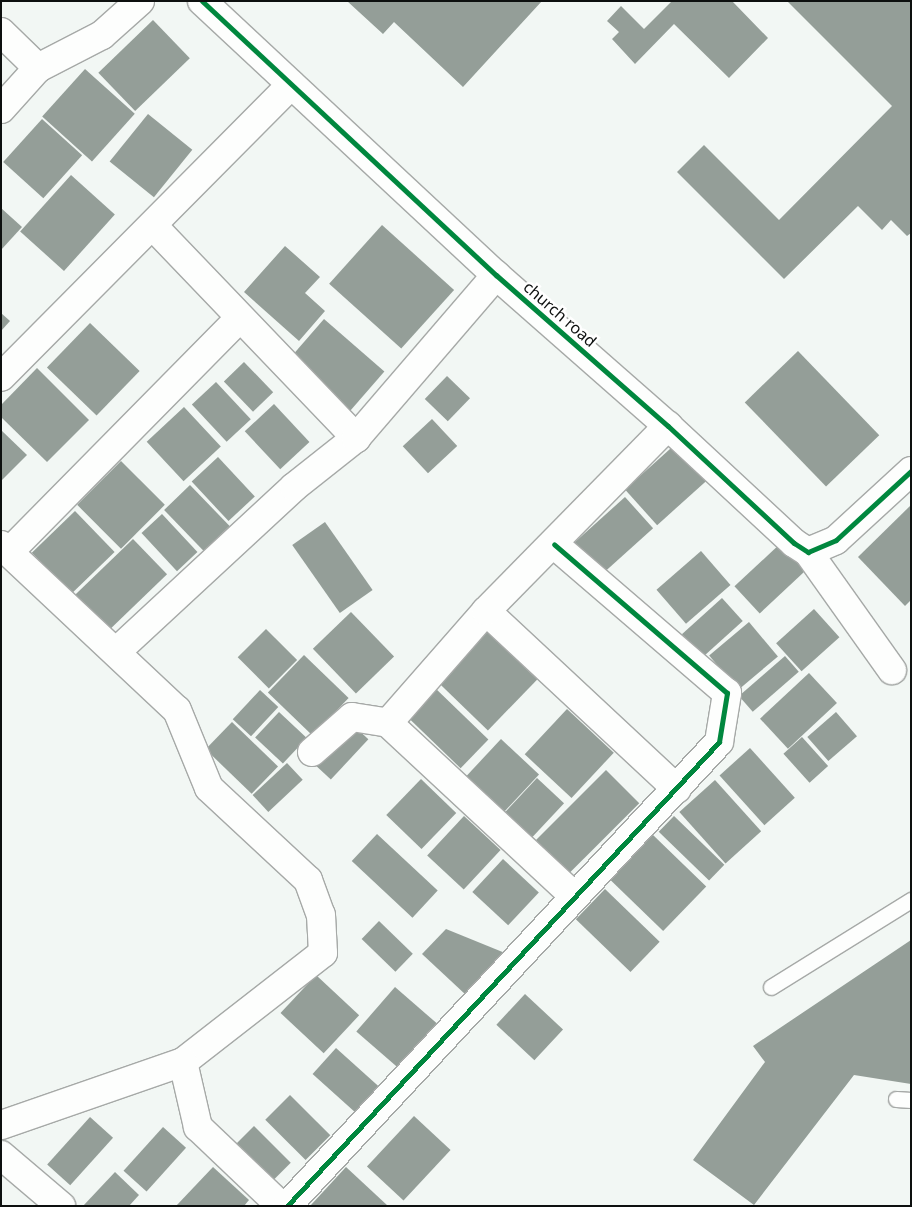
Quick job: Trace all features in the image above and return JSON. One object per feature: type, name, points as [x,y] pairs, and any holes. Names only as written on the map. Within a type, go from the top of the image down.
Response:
[{"type":"street","points":[[1,109],[38,68],[102,35],[140,1]]},
{"type":"street","name":"church road","points":[[202,1],[496,275],[668,426],[794,543],[808,552],[892,670]]},
{"type":"street","points":[[1,32],[38,68]]},
{"type":"street","points":[[1,377],[291,85]]},
{"type":"street","points":[[153,226],[356,438]]},
{"type":"street","points":[[116,652],[294,487],[356,438],[496,275]]},
{"type":"street","points":[[1,1125],[184,1062],[323,953],[321,915],[308,880],[209,788],[177,710],[5,548],[240,318]]},
{"type":"street","points":[[388,723],[486,611],[668,426]]},
{"type":"street","points":[[808,552],[836,540],[909,477]]},
{"type":"street","points":[[287,1206],[719,742],[727,693],[554,544]]},
{"type":"street","points":[[486,611],[677,789]]},
{"type":"street","points":[[312,752],[352,717],[388,723],[574,896]]},
{"type":"street","points":[[184,1062],[198,1127],[281,1206]]},
{"type":"street","points":[[1,1155],[61,1206]]},
{"type":"lane","points":[[771,987],[911,900]]},
{"type":"building","points":[[347,1],[542,1],[463,87],[394,22],[383,34]]},
{"type":"building","points":[[672,1],[732,1],[768,38],[729,78],[674,24],[635,64],[612,39],[619,32],[607,21],[621,6],[644,29]]},
{"type":"building","points":[[787,1],[911,1],[911,233],[907,236],[891,220],[882,230],[858,206],[784,279],[677,172],[704,145],[779,220],[892,106]]},
{"type":"building","points":[[153,20],[190,58],[135,111],[98,73]]},
{"type":"building","points":[[85,69],[135,114],[92,161],[42,117]]},
{"type":"building","points":[[148,114],[192,150],[154,197],[110,161]]},
{"type":"building","points":[[42,119],[82,155],[43,198],[3,162]]},
{"type":"building","points":[[71,175],[115,214],[64,271],[20,231]]},
{"type":"building","points":[[1,208],[22,227],[1,250]]},
{"type":"building","points":[[382,225],[454,290],[401,349],[329,284]]},
{"type":"building","points":[[285,246],[320,277],[305,293],[325,311],[299,341],[244,292]]},
{"type":"building","points":[[1,313],[10,321],[1,331]]},
{"type":"building","points":[[324,319],[384,371],[349,412],[289,360]]},
{"type":"building","points":[[90,323],[140,371],[97,416],[47,368]]},
{"type":"building","points":[[798,351],[879,435],[826,487],[745,402]]},
{"type":"building","points":[[244,362],[273,392],[253,412],[224,381]]},
{"type":"building","points":[[37,368],[89,420],[47,462],[1,417],[1,405]]},
{"type":"building","points":[[447,376],[470,398],[448,421],[425,399]]},
{"type":"building","points":[[216,382],[251,419],[227,442],[192,405]]},
{"type":"building","points":[[274,404],[309,442],[280,469],[245,431]]},
{"type":"building","points":[[184,407],[221,446],[184,481],[147,442]]},
{"type":"building","points":[[432,419],[457,446],[428,473],[403,446]]},
{"type":"building","points":[[1,430],[27,455],[1,481]]},
{"type":"building","points":[[680,440],[712,476],[657,525],[625,490]]},
{"type":"building","points":[[218,457],[255,496],[228,521],[192,482]]},
{"type":"building","points":[[121,461],[165,505],[121,549],[77,505]]},
{"type":"building","points":[[190,485],[230,526],[204,551],[164,510]]},
{"type":"building","points":[[625,497],[653,528],[600,576],[572,545]]},
{"type":"building","points":[[911,505],[911,600],[905,606],[858,557]]},
{"type":"building","points":[[75,511],[115,552],[71,594],[32,553]]},
{"type":"building","points":[[162,514],[197,552],[177,571],[142,533]]},
{"type":"building","points":[[325,522],[373,590],[340,613],[292,545]]},
{"type":"building","points":[[133,539],[167,574],[107,633],[73,597]]},
{"type":"building","points":[[782,542],[807,569],[760,613],[734,586]]},
{"type":"building","points":[[701,551],[731,585],[686,624],[656,590]]},
{"type":"building","points":[[722,598],[743,621],[703,657],[682,634]]},
{"type":"building","points":[[814,609],[839,637],[802,671],[776,643]]},
{"type":"building","points":[[351,612],[394,657],[356,693],[313,649]]},
{"type":"building","points":[[749,622],[778,656],[738,690],[709,655]]},
{"type":"building","points":[[484,628],[537,679],[488,730],[435,679]]},
{"type":"building","points":[[266,629],[297,660],[269,688],[238,657]]},
{"type":"building","points":[[304,655],[349,698],[312,735],[268,692]]},
{"type":"building","points":[[785,656],[799,672],[753,712],[739,696]]},
{"type":"building","points":[[809,673],[837,703],[788,749],[760,719]]},
{"type":"building","points":[[433,686],[488,739],[461,768],[405,715]]},
{"type":"building","points":[[260,690],[278,707],[251,736],[233,719]]},
{"type":"building","points":[[567,709],[614,753],[572,798],[525,754]]},
{"type":"building","points":[[279,712],[307,738],[283,764],[255,738]]},
{"type":"building","points":[[836,712],[857,736],[828,761],[807,737]]},
{"type":"building","points":[[232,722],[278,766],[252,794],[206,749]]},
{"type":"building","points":[[353,725],[368,739],[331,780],[315,765]]},
{"type":"building","points":[[802,737],[828,766],[810,783],[783,754]]},
{"type":"building","points":[[501,739],[539,774],[502,814],[464,778]]},
{"type":"building","points":[[750,748],[795,798],[764,825],[720,775]]},
{"type":"building","points":[[287,763],[303,780],[268,812],[253,795]]},
{"type":"building","points":[[606,770],[639,803],[569,873],[536,840]]},
{"type":"building","points":[[537,778],[564,803],[531,838],[504,813]]},
{"type":"building","points":[[421,779],[456,813],[422,849],[386,815]]},
{"type":"building","points":[[715,780],[761,831],[725,863],[679,812]]},
{"type":"building","points":[[464,816],[501,850],[464,890],[427,855]]},
{"type":"building","points":[[674,816],[724,865],[709,880],[659,832]]},
{"type":"building","points":[[377,834],[438,891],[412,918],[352,861]]},
{"type":"building","points":[[653,835],[706,886],[663,931],[610,880]]},
{"type":"building","points":[[503,859],[539,892],[508,925],[472,892]]},
{"type":"building","points":[[605,889],[660,942],[630,972],[576,919]]},
{"type":"building","points":[[379,921],[413,954],[395,972],[362,939]]},
{"type":"building","points":[[446,929],[505,953],[466,995],[422,954]]},
{"type":"building","points":[[911,940],[911,1084],[854,1075],[754,1205],[693,1160],[765,1062],[753,1046]]},
{"type":"building","points":[[316,975],[359,1015],[324,1053],[281,1013]]},
{"type":"building","points":[[395,987],[437,1023],[398,1068],[356,1032]]},
{"type":"building","points":[[525,994],[563,1029],[534,1060],[496,1025]]},
{"type":"building","points":[[336,1048],[384,1091],[360,1117],[313,1074]]},
{"type":"building","points":[[290,1095],[330,1135],[306,1160],[265,1120]]},
{"type":"building","points":[[414,1116],[451,1150],[404,1201],[367,1166]]},
{"type":"building","points":[[90,1117],[113,1138],[70,1185],[47,1165]]},
{"type":"building","points":[[254,1126],[291,1163],[266,1188],[229,1151]]},
{"type":"building","points":[[163,1127],[186,1148],[147,1192],[124,1171]]},
{"type":"building","points":[[213,1167],[249,1200],[244,1206],[176,1206]]},
{"type":"building","points":[[346,1167],[388,1206],[310,1206]]},
{"type":"building","points":[[115,1172],[139,1195],[129,1206],[83,1206]]},
{"type":"cycle path","points":[[202,1],[496,275],[668,426],[794,543],[808,552],[836,540],[911,471]]},
{"type":"cycle path","points":[[287,1206],[719,742],[727,693],[554,544]]}]
